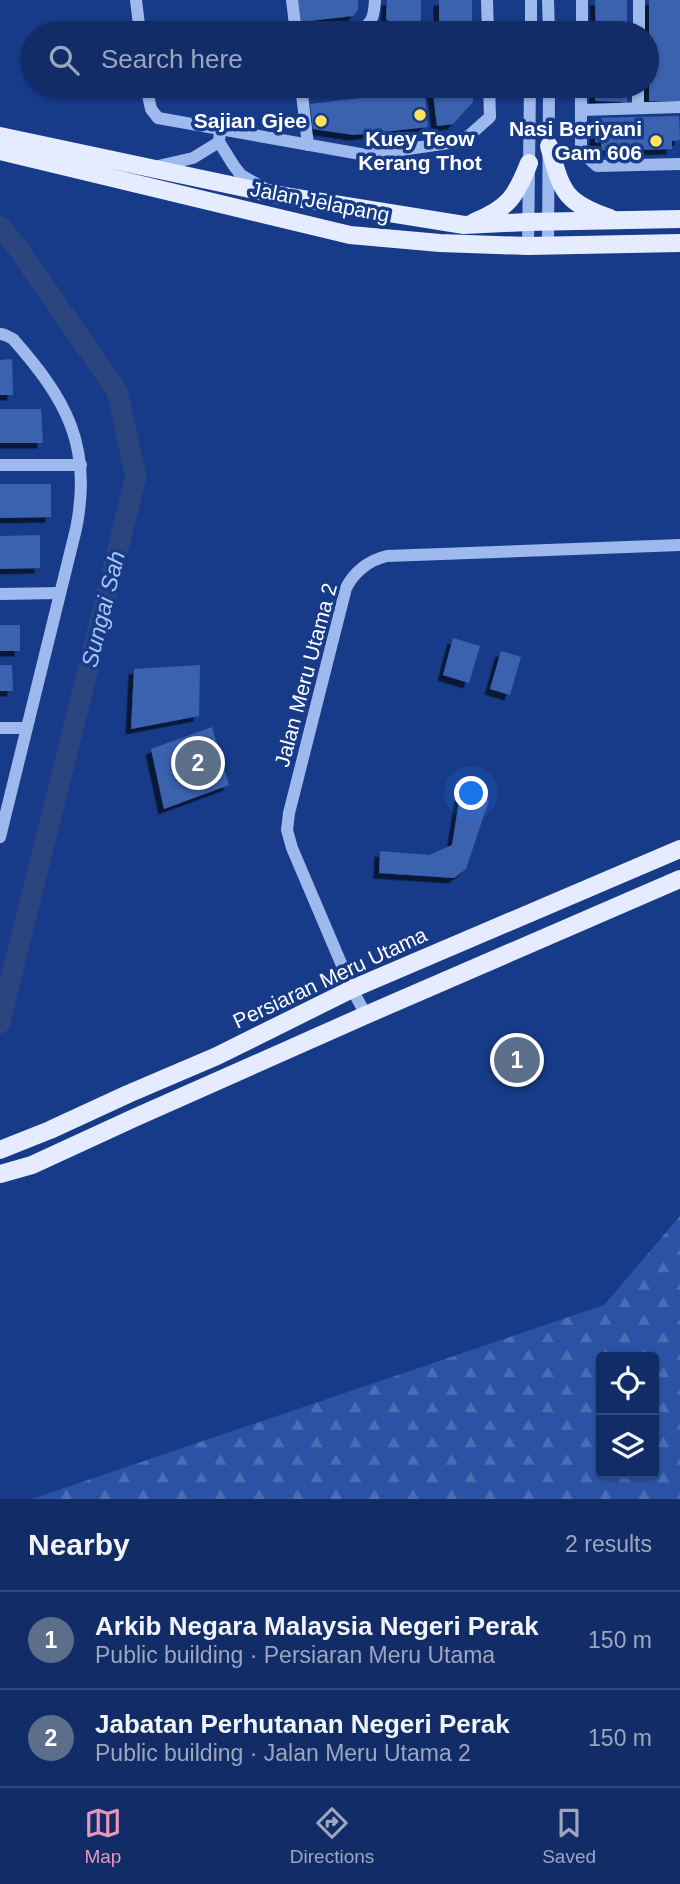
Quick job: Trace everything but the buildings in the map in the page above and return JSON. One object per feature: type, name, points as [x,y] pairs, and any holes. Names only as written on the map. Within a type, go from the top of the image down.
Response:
[{"type":"main road","name":"Jalan Jelapang","points":[[0,136],[278,195],[464,225],[680,219]]},
{"type":"main road","points":[[549,146],[559,181],[566,194],[578,204],[620,222]]},
{"type":"main road","name":"Jalan Jelapang","points":[[0,151],[350,235],[440,243],[528,246],[680,243]]},
{"type":"main road","points":[[464,225],[499,210],[510,200],[519,189],[530,163]]},
{"type":"main road","name":"Persiaran Meru Utama","points":[[0,1150],[217,1056],[352,989],[680,849]]},
{"type":"main road","points":[[0,1174],[32,1165],[680,878]]},
{"type":"main road","points":[[217,1056],[223,1080]]},
{"type":"street","points":[[136,0],[139,21]]},
{"type":"street","points":[[292,0],[295,21]]},
{"type":"street","points":[[370,21],[374,16],[375,0]]},
{"type":"street","points":[[487,0],[488,21]]},
{"type":"street","points":[[531,0],[531,21]]},
{"type":"street","points":[[548,0],[549,21]]},
{"type":"street","points":[[582,0],[582,21]]},
{"type":"street","points":[[639,0],[639,21]]},
{"type":"street","points":[[148,98],[151,109],[158,118],[220,136],[308,145],[366,155],[463,141],[490,117],[489,98]]},
{"type":"street","points":[[302,98],[308,145]]},
{"type":"street","points":[[528,246],[530,98]]},
{"type":"street","points":[[548,245],[549,98]]},
{"type":"street","points":[[582,98],[581,152],[597,166],[680,164]]},
{"type":"street","points":[[638,98],[638,108]]},
{"type":"street","points":[[581,110],[680,107]]},
{"type":"street","points":[[146,167],[170,165],[193,158],[220,136]]},
{"type":"street","points":[[220,136],[234,166],[242,175],[278,195]]},
{"type":"street","points":[[0,334],[13,339],[52,386],[67,413],[81,465],[78,518],[0,837]]},
{"type":"street","points":[[0,465],[81,465]]},
{"type":"street","name":"Jalan Meru Utama 2","points":[[366,1015],[352,989],[292,848],[287,830],[325,668],[350,580],[373,561],[387,556],[680,545]]},
{"type":"street","points":[[0,594],[60,593]]},
{"type":"street","points":[[0,728],[26,728]]},
{"type":"green space","points":[[680,1216],[680,1499],[32,1499],[604,1305]]},
{"type":"waterway","name":"Sungai Sah","points":[[0,227],[17,247],[117,391],[136,477],[0,1023]]},
{"type":"place","name":"Kuey Teow Kerang Thot","points":[[420,115]]},
{"type":"place","name":"Sajian Gjee","points":[[321,121]]},
{"type":"place","name":"Nasi Beriyani Gam 606","points":[[656,141]]},
{"type":"place","name":"Jabatan Perhutanan Negeri Perak","points":[[198,763]]},
{"type":"place","name":"Arkib Negara Malaysia Negeri Perak","points":[[517,1060]]}]
